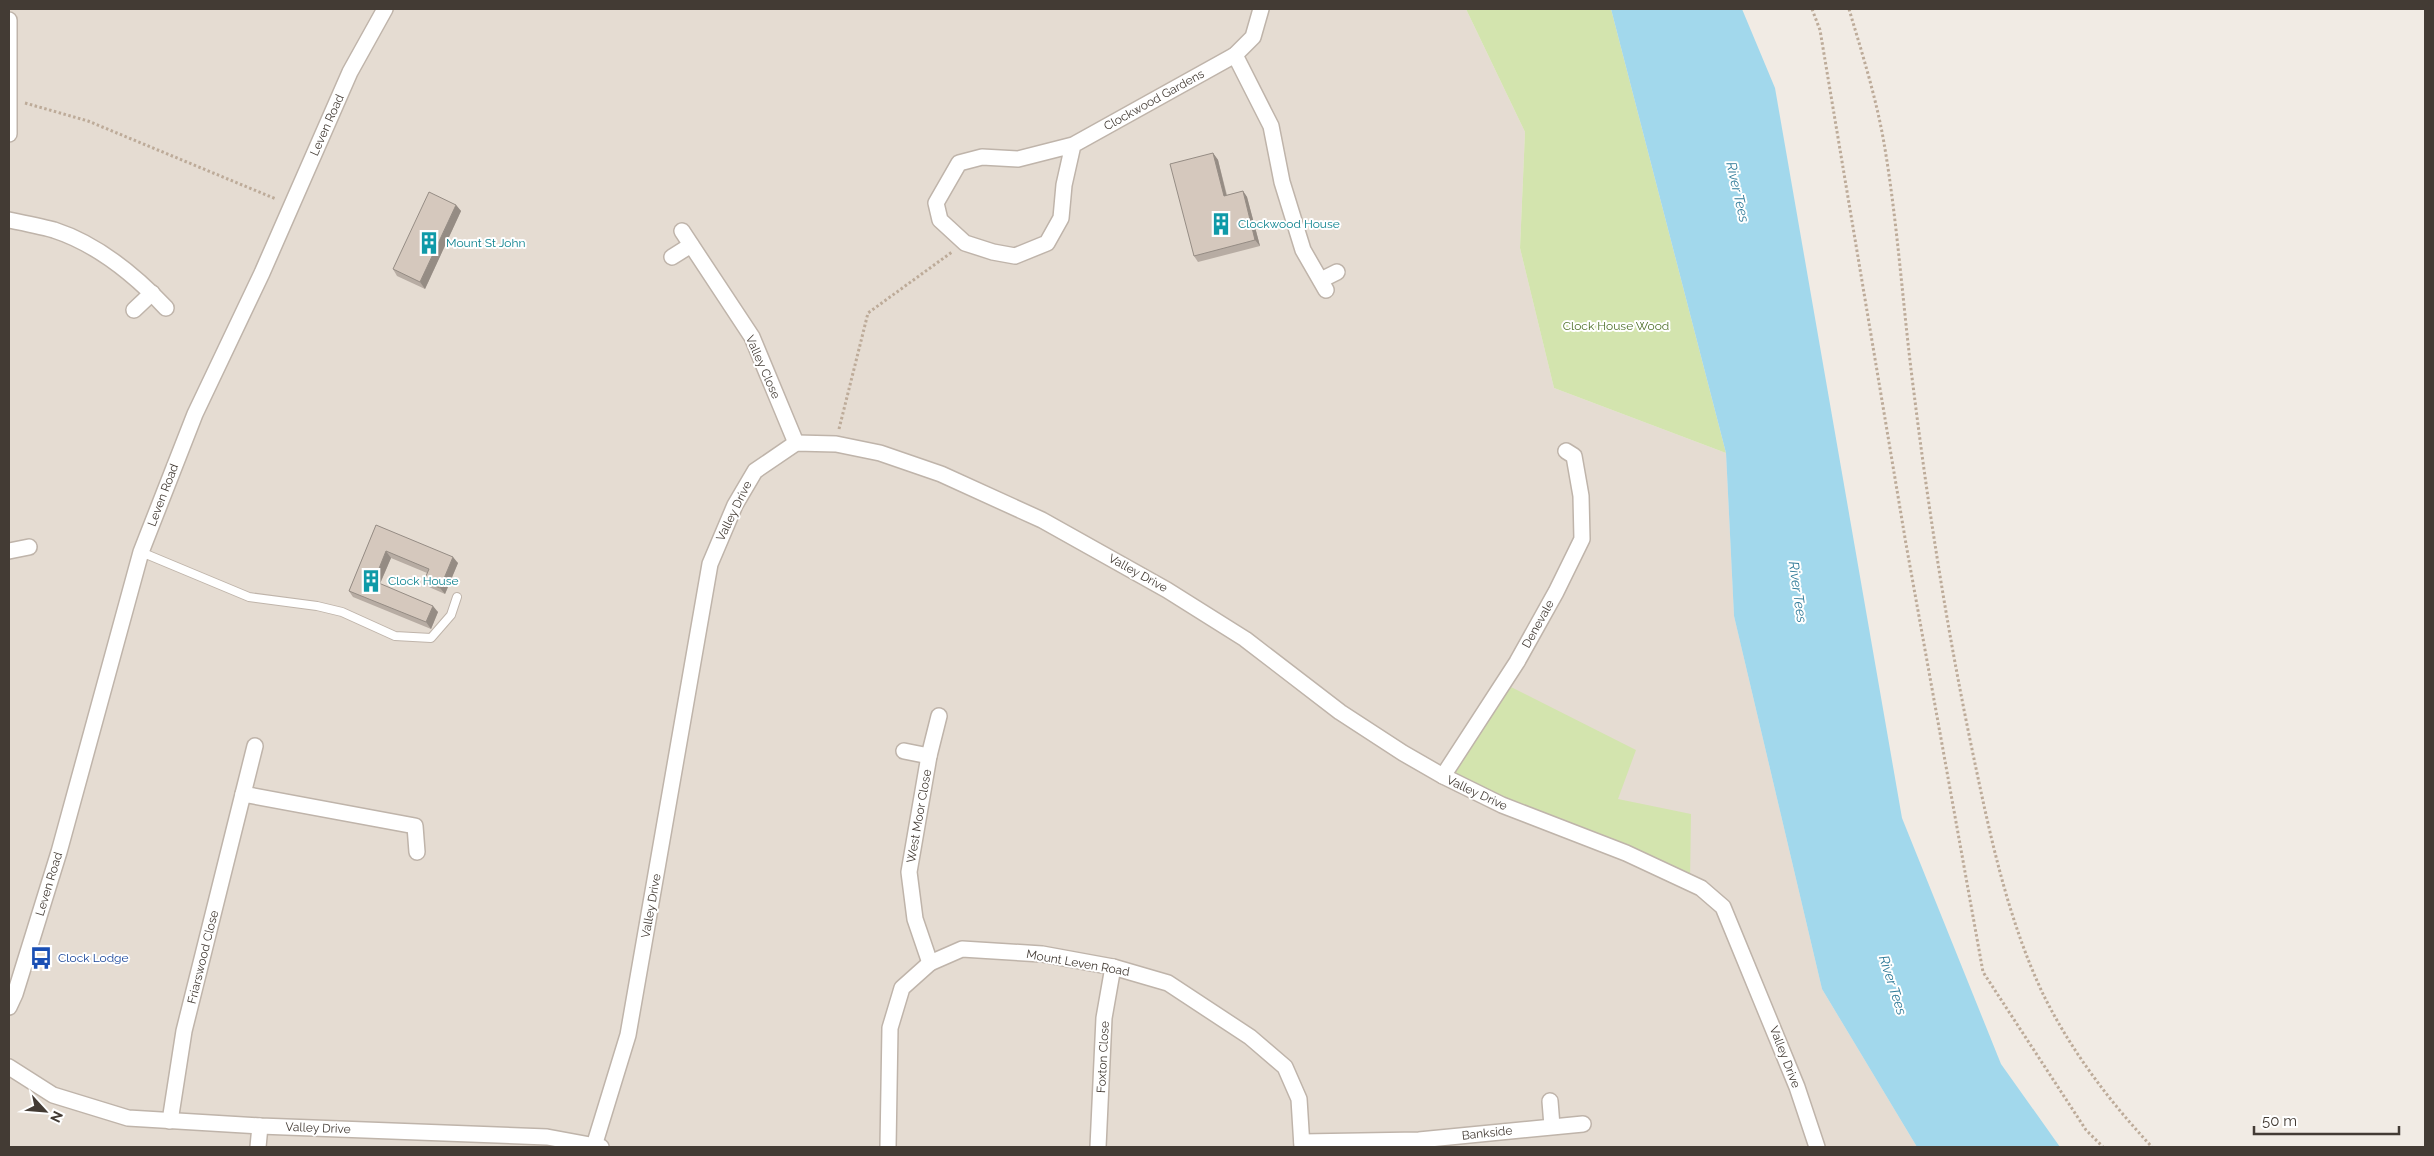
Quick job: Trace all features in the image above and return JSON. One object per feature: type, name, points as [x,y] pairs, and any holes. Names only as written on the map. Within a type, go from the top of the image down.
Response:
[{"type":"street","name":"Leven Road","points":[[9,1007],[15,994],[59,852],[141,552],[195,414],[291,206],[350,72],[385,9]]},
{"type":"street","name":"Clockwood Gardens","points":[[1073,145],[1064,185],[1061,218],[1047,243],[1015,256],[992,252],[965,242],[940,220],[936,203],[959,162],[982,157],[1018,159],[1073,145],[1235,55],[1253,37],[1261,9]]},
{"type":"street","points":[[9,20],[9,134]]},
{"type":"street","points":[[1235,55],[1270,126],[1282,182],[1303,250],[1324,285],[1337,272]]},
{"type":"street","points":[[9,220],[55,230],[98,250],[144,285],[166,308]]},
{"type":"street","name":"Valley Close","points":[[682,231],[752,337],[796,443]]},
{"type":"street","points":[[672,257],[691,245]]},
{"type":"street","points":[[134,310],[152,293]]},
{"type":"street","name":"Valley Drive","points":[[9,1067],[53,1095],[87,1107],[128,1118],[472,1140],[546,1136],[597,1146],[628,1035],[710,564],[735,505],[755,471],[796,443],[836,444],[880,453],[941,474],[1042,520],[1167,590],[1246,639],[1340,712],[1403,753],[1443,776],[1502,805],[1626,853],[1702,888],[1723,907],[1794,1078],[1817,1147]]},
{"type":"street","name":"Denevale","points":[[1443,776],[1517,662],[1556,592],[1582,539],[1581,496],[1565,455]]},
{"type":"street","points":[[9,551],[29,547]]},
{"type":"street","name":"West Moor Close","points":[[930,963],[915,919],[909,872],[929,756],[939,716]]},
{"type":"street","name":"Friarswood Close","points":[[170,1121],[184,1032],[255,746]]},
{"type":"street","name":"West Moor Close","points":[[904,751],[929,756]]},
{"type":"street","points":[[243,794],[415,826],[417,852]]},
{"type":"street","name":"Mount Leven Road","points":[[888,1147],[890,1028],[902,988],[930,963],[962,949],[1042,954],[1113,967],[1168,983],[1250,1037],[1285,1067],[1299,1099],[1302,1145]]},
{"type":"street","name":"Foxton Close","points":[[1098,1147],[1104,1018],[1113,967]]},
{"type":"street","points":[[1550,1101],[1552,1126]]},
{"type":"street","name":"Bankside","points":[[1302,1145],[1419,1140],[1583,1124]]},
{"type":"street","points":[[258,1147],[260,1126]]},
{"type":"lane","points":[[141,552],[249,597],[317,606],[342,612],[395,636],[431,638],[451,615],[457,597]]},
{"type":"path","points":[[1812,9],[1820,30],[1906,544],[1983,972],[2086,1130],[2103,1147]]},
{"type":"path","points":[[1849,9],[1863,56],[1883,141],[1898,246],[1914,393],[1954,664],[1988,826],[2020,937],[2044,996],[2068,1039],[2113,1104],[2152,1147]]},
{"type":"path","points":[[10,99],[88,121],[291,206]]},
{"type":"path","points":[[836,444],[868,313],[965,242]]},
{"type":"shaded area","points":[[9,9],[1466,9],[1525,132],[1520,248],[1554,388],[1726,453],[1734,616],[1822,989],[1917,1147],[9,1147]]},
{"type":"green space","name":"Clock House Wood","points":[[1466,9],[1611,9],[1726,453],[1554,388],[1520,248],[1525,132]]},
{"type":"green space","points":[[1503,683],[1636,750],[1618,799],[1691,814],[1690,883],[1443,776]]},
{"type":"water","name":"River Tees","points":[[1611,9],[1742,9],[1775,88],[1902,818],[2001,1064],[2060,1147],[1917,1147],[1822,989],[1734,616],[1726,453]]},
{"type":"building","name":"Clockwood House","points":[[1213,153],[1224,196],[1243,191],[1255,240],[1194,256],[1170,164]]},
{"type":"building","name":"Mount St John","points":[[429,192],[456,205],[420,282],[393,269]]},
{"type":"building","name":"Clock House","points":[[376,525],[453,557],[440,588],[424,581],[429,569],[386,551],[374,581],[433,606],[426,622],[349,591]]},
{"type":"place","name":"Clockwood House","points":[[1221,224]]},
{"type":"place","name":"Mount St John","points":[[429,243]]},
{"type":"place","name":"Clock House","points":[[371,581]]},
{"type":"place","name":"Clock Lodge","points":[[41,958]]}]
